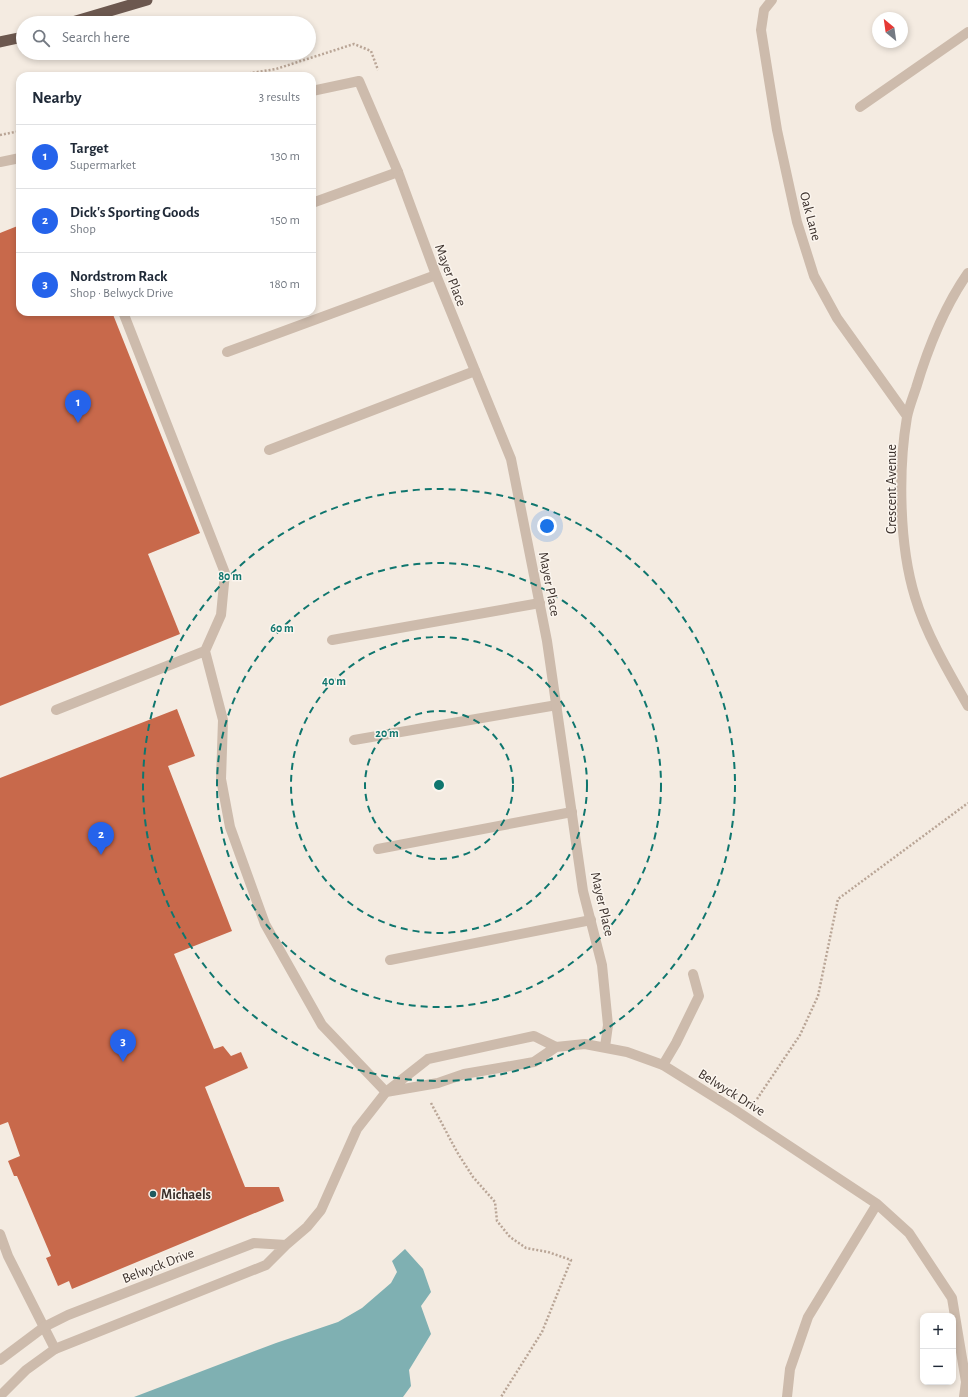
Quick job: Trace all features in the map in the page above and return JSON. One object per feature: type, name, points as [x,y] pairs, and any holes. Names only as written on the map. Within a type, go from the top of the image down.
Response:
[{"type":"highway","points":[[93,16],[147,0]]},
{"type":"highway","points":[[0,42],[16,39]]},
{"type":"street","name":"Oak Lane","points":[[772,0],[764,10],[761,30],[777,130],[797,222],[814,276],[837,318],[907,416]]},
{"type":"street","points":[[860,107],[968,32]]},
{"type":"street","name":"Mayer Place","points":[[316,90],[359,81],[398,172],[436,275],[511,459],[540,603],[584,891],[602,965],[608,1025],[605,1047]]},
{"type":"street","points":[[0,162],[16,159]]},
{"type":"street","points":[[316,203],[398,172]]},
{"type":"street","name":"Crescent Avenue","points":[[968,273],[939,324],[922,367],[907,416],[904,450],[902,515],[907,561],[915,597],[953,680],[968,706]]},
{"type":"street","points":[[227,352],[436,275]]},
{"type":"street","points":[[125,316],[225,573],[221,615],[206,650],[223,720],[221,779],[230,827],[264,924],[322,1025],[386,1092]]},
{"type":"street","points":[[269,450],[475,371]]},
{"type":"street","points":[[332,640],[540,603]]},
{"type":"street","points":[[56,710],[206,650]]},
{"type":"street","points":[[354,740],[556,705]]},
{"type":"street","points":[[378,849],[572,812]]},
{"type":"street","points":[[390,960],[591,920]]},
{"type":"street","points":[[663,1065],[676,1043],[699,996],[693,974]]},
{"type":"street","points":[[0,1396],[26,1370],[55,1348],[266,1265],[286,1245],[307,1228],[321,1210],[357,1129],[386,1092],[428,1059],[448,1053],[534,1036],[556,1047]]},
{"type":"street","name":"Belwyck Drive","points":[[386,1092],[438,1083],[464,1074],[534,1062],[556,1047],[585,1044],[627,1052],[663,1065],[735,1110],[877,1204],[909,1233],[952,1298],[966,1382],[964,1397]]},
{"type":"street","points":[[787,1397],[790,1369],[808,1316],[877,1204]]},
{"type":"street","points":[[0,1234],[4,1257],[55,1348]]},
{"type":"street","name":"Belwyck Drive","points":[[0,1360],[44,1327],[68,1316],[254,1243],[286,1245]]},
{"type":"path","points":[[316,56],[354,44],[371,51],[378,70]]},
{"type":"path","points":[[258,72],[276,69],[304,60]]},
{"type":"path","points":[[0,136],[16,132]]},
{"type":"path","points":[[756,1099],[800,1035],[818,996],[838,899],[968,803]]},
{"type":"path","points":[[431,1103],[457,1152],[473,1177],[495,1202],[498,1222],[510,1237],[526,1248],[548,1252],[571,1260],[542,1332],[501,1397]]},
{"type":"water","points":[[405,1249],[423,1269],[431,1292],[421,1306],[431,1334],[409,1370],[411,1386],[403,1397],[134,1397],[276,1343],[338,1322],[362,1308],[391,1283],[397,1272],[392,1261]]},
{"type":"building","points":[[16,227],[16,316],[114,316],[200,533],[148,554],[180,634],[0,706],[0,233]]},
{"type":"building","points":[[177,709],[195,756],[168,766],[232,931],[174,954],[214,1049],[223,1046],[231,1056],[241,1052],[248,1068],[205,1087],[245,1187],[279,1187],[284,1201],[72,1289],[69,1281],[58,1286],[46,1258],[51,1256],[17,1176],[14,1176],[8,1161],[20,1156],[8,1122],[0,1125],[0,778]]},
{"type":"place","name":"Target","points":[[78,423]]},
{"type":"place","name":"Dick's Sporting Goods","points":[[101,855]]},
{"type":"place","name":"Nordstrom Rack","points":[[123,1062]]},
{"type":"place","name":"Michaels","points":[[153,1194]]}]
